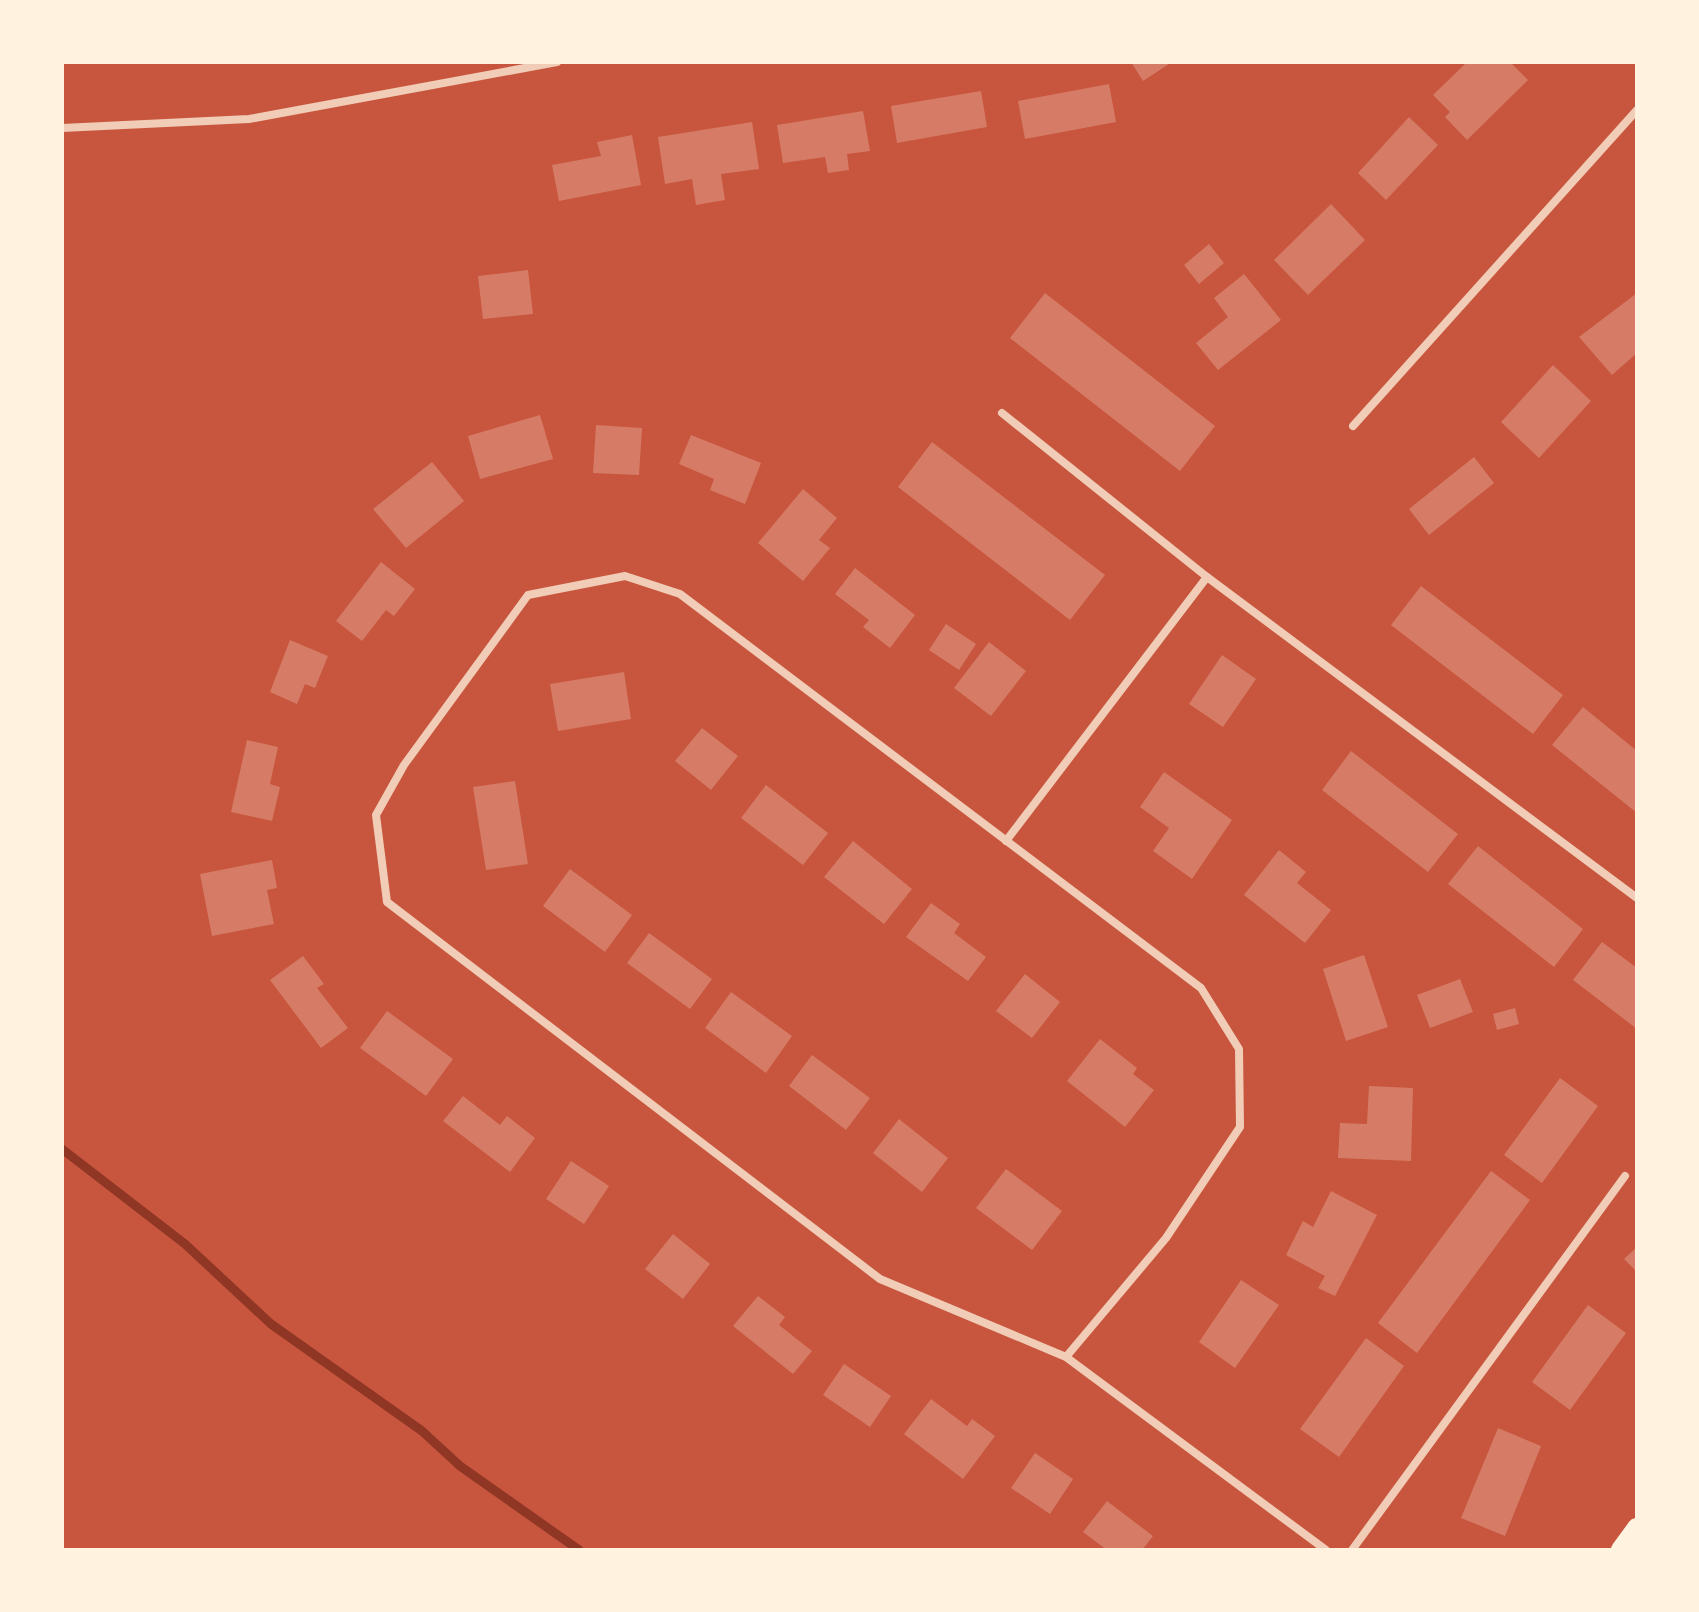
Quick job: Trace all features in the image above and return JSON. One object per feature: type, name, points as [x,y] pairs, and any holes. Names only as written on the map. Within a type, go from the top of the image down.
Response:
[{"type":"main road","points":[[1621,1550],[1637,1528]]},
{"type":"street","points":[[62,128],[249,119],[557,62]]},
{"type":"street","points":[[1353,426],[1637,110]]},
{"type":"street","points":[[1002,413],[1207,577],[1637,898]]},
{"type":"street","points":[[1066,1357],[1166,1238],[1240,1127],[1239,1049],[1201,988],[680,594],[625,576],[528,595],[404,765],[376,815],[387,902],[880,1279],[1066,1357],[1326,1550]]},
{"type":"street","points":[[1006,841],[1207,577]]},
{"type":"street","points":[[1352,1550],[1625,1176]]},
{"type":"building","points":[[1131,62],[1172,62],[1143,81]]},
{"type":"building","points":[[1467,62],[1510,62],[1528,80],[1467,140],[1445,117],[1450,112],[1433,95]]},
{"type":"building","points":[[1109,84],[1116,122],[1025,139],[1018,101]]},
{"type":"building","points":[[981,91],[987,127],[897,143],[891,106]]},
{"type":"building","points":[[863,111],[870,151],[847,154],[849,170],[828,173],[825,157],[783,163],[777,125]]},
{"type":"building","points":[[1409,117],[1438,145],[1386,200],[1358,173]]},
{"type":"building","points":[[752,122],[759,169],[721,174],[725,200],[696,205],[692,179],[665,184],[658,137]]},
{"type":"building","points":[[632,135],[641,185],[559,201],[552,165],[601,156],[597,142]]},
{"type":"building","points":[[1331,204],[1365,240],[1308,295],[1274,260]]},
{"type":"building","points":[[1209,244],[1224,263],[1199,284],[1184,265]]},
{"type":"building","points":[[528,270],[533,314],[483,319],[478,276]]},
{"type":"building","points":[[1244,274],[1281,320],[1218,370],[1196,343],[1228,317],[1214,298]]},
{"type":"building","points":[[1045,293],[1215,426],[1180,471],[1010,338]]},
{"type":"building","points":[[1637,293],[1637,353],[1612,375],[1579,337]]},
{"type":"building","points":[[1553,365],[1591,401],[1539,458],[1501,422]]},
{"type":"building","points":[[540,415],[553,459],[480,479],[468,436]]},
{"type":"building","points":[[596,425],[642,428],[639,475],[593,473]]},
{"type":"building","points":[[691,435],[761,463],[745,504],[710,490],[714,479],[679,464]]},
{"type":"building","points":[[932,442],[1105,575],[1070,620],[898,487]]},
{"type":"building","points":[[1474,457],[1494,483],[1429,535],[1409,509]]},
{"type":"building","points":[[432,462],[464,501],[406,548],[373,509]]},
{"type":"building","points":[[803,489],[837,518],[819,540],[830,548],[803,581],[758,543]]},
{"type":"building","points":[[381,562],[415,589],[394,616],[386,610],[362,641],[336,621]]},
{"type":"building","points":[[855,568],[915,615],[890,648],[863,627],[869,620],[835,594]]},
{"type":"building","points":[[1421,586],[1563,695],[1533,734],[1391,625]]},
{"type":"building","points":[[946,624],[976,644],[959,670],[929,650]]},
{"type":"building","points":[[290,640],[328,656],[315,688],[305,684],[297,704],[270,692]]},
{"type":"building","points":[[989,642],[1026,671],[991,716],[954,688]]},
{"type":"building","points":[[1222,655],[1256,679],[1223,727],[1189,704]]},
{"type":"building","points":[[624,672],[631,719],[558,731],[550,684]]},
{"type":"building","points":[[1583,707],[1637,751],[1637,813],[1552,745]]},
{"type":"building","points":[[702,728],[738,756],[711,790],[675,761]]},
{"type":"building","points":[[247,740],[278,747],[270,784],[280,787],[272,821],[231,812]]},
{"type":"building","points":[[1351,751],[1458,834],[1428,872],[1322,790]]},
{"type":"building","points":[[1164,772],[1232,820],[1192,879],[1153,851],[1169,828],[1140,807]]},
{"type":"building","points":[[515,781],[528,864],[486,870],[473,787]]},
{"type":"building","points":[[766,785],[828,833],[803,865],[741,818]]},
{"type":"building","points":[[853,841],[912,889],[884,924],[824,877]]},
{"type":"building","points":[[1478,846],[1583,929],[1554,967],[1448,884]]},
{"type":"building","points":[[1279,850],[1306,872],[1297,883],[1331,910],[1305,943],[1244,895]]},
{"type":"building","points":[[272,860],[277,888],[267,890],[274,924],[212,936],[200,874]]},
{"type":"building","points":[[570,869],[632,915],[605,952],[543,906]]},
{"type":"building","points":[[931,903],[960,924],[954,933],[986,957],[968,981],[906,937]]},
{"type":"building","points":[[649,933],[712,979],[690,1009],[627,963]]},
{"type":"building","points":[[1602,942],[1637,968],[1637,1029],[1573,980]]},
{"type":"building","points":[[1364,955],[1388,1027],[1346,1041],[1323,969]]},
{"type":"building","points":[[303,956],[324,984],[317,988],[348,1028],[321,1048],[270,980]]},
{"type":"building","points":[[1025,974],[1060,1002],[1032,1038],[996,1011]]},
{"type":"building","points":[[1460,979],[1473,1012],[1430,1028],[1417,995]]},
{"type":"building","points":[[731,992],[792,1036],[766,1073],[705,1028]]},
{"type":"building","points":[[1515,1008],[1519,1024],[1497,1030],[1493,1014]]},
{"type":"building","points":[[387,1011],[453,1059],[426,1096],[360,1048]]},
{"type":"building","points":[[1100,1039],[1137,1068],[1133,1074],[1154,1090],[1125,1127],[1067,1081]]},
{"type":"building","points":[[812,1055],[870,1098],[846,1130],[789,1086]]},
{"type":"building","points":[[1560,1078],[1598,1106],[1542,1183],[1504,1155]]},
{"type":"building","points":[[1369,1086],[1413,1088],[1411,1161],[1338,1158],[1340,1123],[1367,1124]]},
{"type":"building","points":[[463,1096],[500,1125],[507,1116],[535,1138],[510,1172],[443,1121]]},
{"type":"building","points":[[899,1119],[948,1158],[922,1192],[873,1153]]},
{"type":"building","points":[[571,1161],[609,1186],[584,1224],[546,1199]]},
{"type":"building","points":[[1006,1169],[1062,1211],[1032,1250],[976,1208]]},
{"type":"building","points":[[1491,1171],[1530,1200],[1417,1353],[1378,1323]]},
{"type":"building","points":[[1331,1191],[1377,1215],[1335,1296],[1318,1288],[1325,1276],[1286,1255],[1303,1221],[1313,1227]]},
{"type":"building","points":[[673,1234],[710,1264],[683,1299],[645,1269]]},
{"type":"building","points":[[1637,1247],[1637,1272],[1624,1259]]},
{"type":"building","points":[[1241,1280],[1279,1305],[1235,1368],[1199,1342]]},
{"type":"building","points":[[758,1296],[785,1317],[779,1325],[812,1351],[793,1374],[733,1326]]},
{"type":"building","points":[[1588,1305],[1626,1333],[1570,1410],[1532,1382]]},
{"type":"building","points":[[1366,1338],[1404,1366],[1339,1457],[1300,1429]]},
{"type":"building","points":[[844,1364],[891,1396],[870,1427],[823,1395]]},
{"type":"building","points":[[931,1399],[967,1426],[972,1419],[995,1436],[963,1479],[904,1434]]},
{"type":"building","points":[[1498,1428],[1541,1446],[1505,1536],[1461,1518]]},
{"type":"building","points":[[1035,1453],[1073,1479],[1050,1514],[1011,1488]]},
{"type":"building","points":[[1107,1501],[1153,1536],[1142,1550],[1107,1550],[1083,1532]]},
{"type":"waterway","points":[[62,1149],[185,1244],[271,1324],[422,1431],[460,1466],[579,1550]]}]
